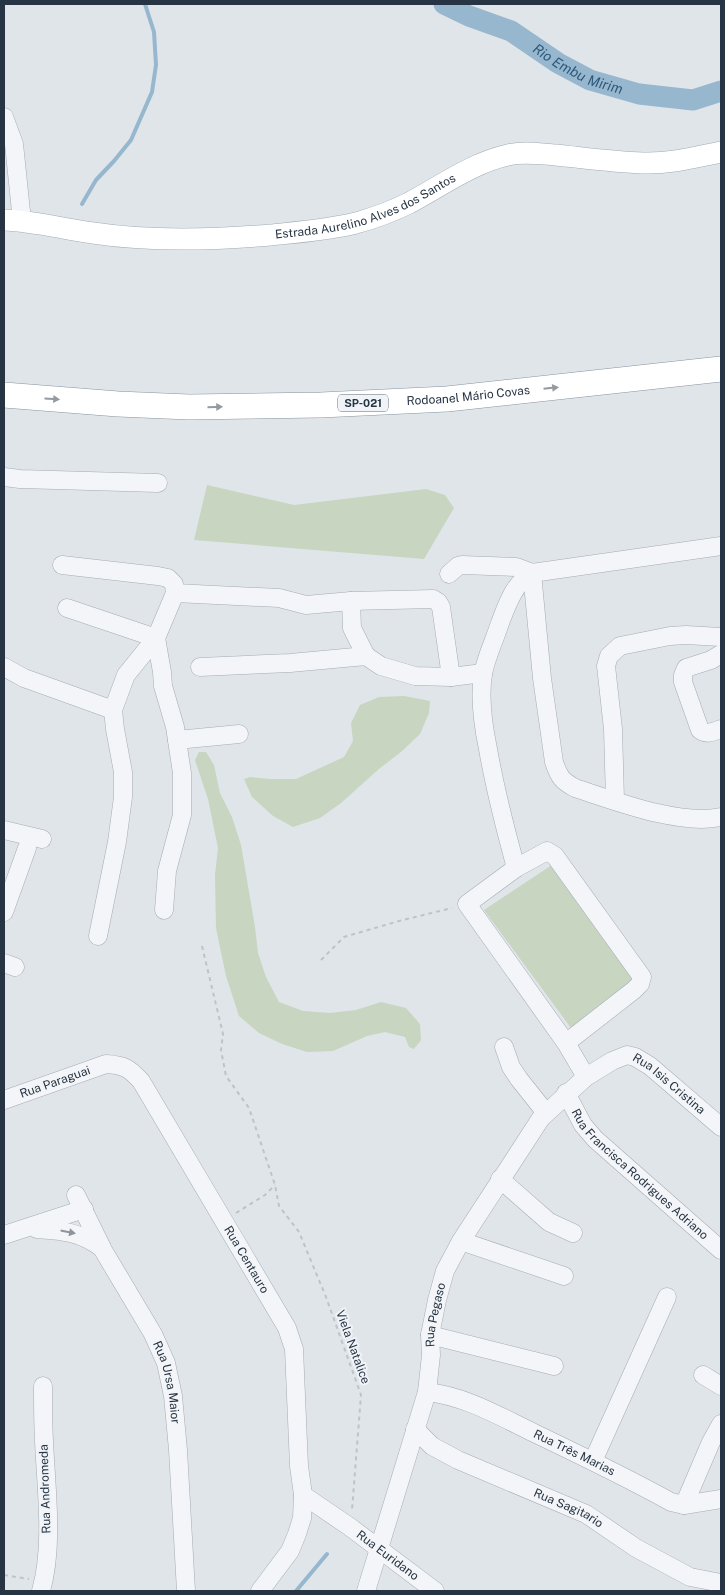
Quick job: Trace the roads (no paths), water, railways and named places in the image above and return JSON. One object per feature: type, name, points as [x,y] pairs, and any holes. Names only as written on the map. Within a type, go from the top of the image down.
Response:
[{"type":"highway","name":"Rodoanel Mário Covas","points":[[4,395],[118,404],[189,407],[321,405],[447,398],[721,369]]},
{"type":"main road","name":"Estrada Aurelino Alves dos Santos","points":[[13,220],[139,238],[215,239],[293,233],[357,223],[386,213],[467,170],[508,155],[522,153],[545,154],[644,164],[684,160],[721,152]]},
{"type":"street","points":[[4,118],[14,144],[13,220]]},
{"type":"street","points":[[4,477],[158,483]]},
{"type":"street","points":[[516,868],[495,788],[484,729],[481,700],[483,673],[506,606],[513,592],[522,580],[532,573],[721,546]]},
{"type":"street","points":[[62,565],[168,578],[174,584],[175,593],[156,638],[126,674],[113,710],[123,772],[123,798],[117,842],[98,936]]},
{"type":"street","points":[[449,574],[462,565],[516,567],[532,573]]},
{"type":"street","points":[[532,573],[542,678],[554,762],[564,782],[575,788],[667,814],[692,819],[721,817]]},
{"type":"street","points":[[175,593],[279,598],[306,605],[351,601],[433,599],[441,607],[452,676]]},
{"type":"street","points":[[351,601],[352,628],[366,656],[381,666],[415,676],[452,676],[483,673]]},
{"type":"street","points":[[67,608],[156,638]]},
{"type":"street","points":[[615,800],[613,729],[606,666],[609,656],[620,646],[653,638],[686,635],[721,637]]},
{"type":"street","points":[[156,638],[163,686],[178,740],[182,773],[182,815],[167,871],[164,910]]},
{"type":"street","points":[[721,654],[686,668],[683,682],[700,730],[710,733],[721,729]]},
{"type":"street","points":[[200,667],[290,663],[366,656]]},
{"type":"street","points":[[4,667],[24,678],[113,710]]},
{"type":"street","points":[[178,740],[239,734]]},
{"type":"street","points":[[4,830],[42,839]]},
{"type":"street","points":[[4,912],[27,848]]},
{"type":"street","points":[[566,1043],[634,990],[640,984],[642,977],[555,856],[547,851],[516,868],[467,904],[566,1043],[586,1077]]},
{"type":"street","points":[[504,1047],[511,1067],[546,1112]]},
{"type":"street","name":"Rua Isis Cristina","points":[[586,1077],[612,1061],[627,1055],[635,1057],[650,1066],[721,1127]]},
{"type":"street","name":"Rua Paraguai","points":[[4,1100],[106,1064]]},
{"type":"street","name":"Rua Centauro","points":[[106,1064],[122,1065],[132,1071],[141,1081],[275,1305],[287,1328],[294,1349],[298,1466],[303,1495],[302,1518],[290,1551],[260,1591]]},
{"type":"street","name":"Rua Pegaso","points":[[366,1591],[427,1392],[431,1355],[430,1335],[436,1300],[445,1271],[461,1241],[541,1118],[566,1093],[586,1077]]},
{"type":"street","name":"Rua Francisca Rodrigues Adriano","points":[[566,1093],[583,1125],[595,1139],[721,1250]]},
{"type":"street","points":[[500,1179],[549,1222],[573,1234]]},
{"type":"street","name":"Rua Ursa Maior","points":[[29,1228],[80,1202],[103,1250],[153,1334],[166,1363],[173,1396],[177,1441],[186,1591]]},
{"type":"street","points":[[4,1235],[29,1228],[59,1230],[88,1238],[103,1250]]},
{"type":"street","points":[[461,1241],[564,1276]]},
{"type":"street","points":[[593,1461],[667,1297]]},
{"type":"street","points":[[430,1335],[554,1366]]},
{"type":"street","points":[[704,1374],[721,1386]]},
{"type":"street","name":"Rua Andromeda","points":[[42,1586],[49,1519],[43,1438],[43,1386]]},
{"type":"street","name":"Rua Três Marias","points":[[427,1392],[456,1398],[479,1407],[593,1461],[671,1502],[684,1505],[721,1499]]},
{"type":"street","points":[[684,1505],[711,1442],[721,1424]]},
{"type":"street","name":"Rua Sagitario","points":[[415,1429],[432,1446],[458,1460],[586,1514],[636,1548],[690,1577],[721,1583]]},
{"type":"street","name":"Rua Euridano","points":[[303,1495],[346,1524],[435,1591]]},
{"type":"street","points":[[302,1518],[346,1524]]},
{"type":"waterway","points":[[82,204],[96,180],[131,140],[152,92],[156,65],[154,32],[145,4]]},
{"type":"waterway","name":"Rio Embu Mirim","points":[[444,4],[469,16],[511,31],[558,63],[590,80],[639,94],[693,100],[721,91]]},
{"type":"waterway","points":[[296,1591],[327,1554]]}]
